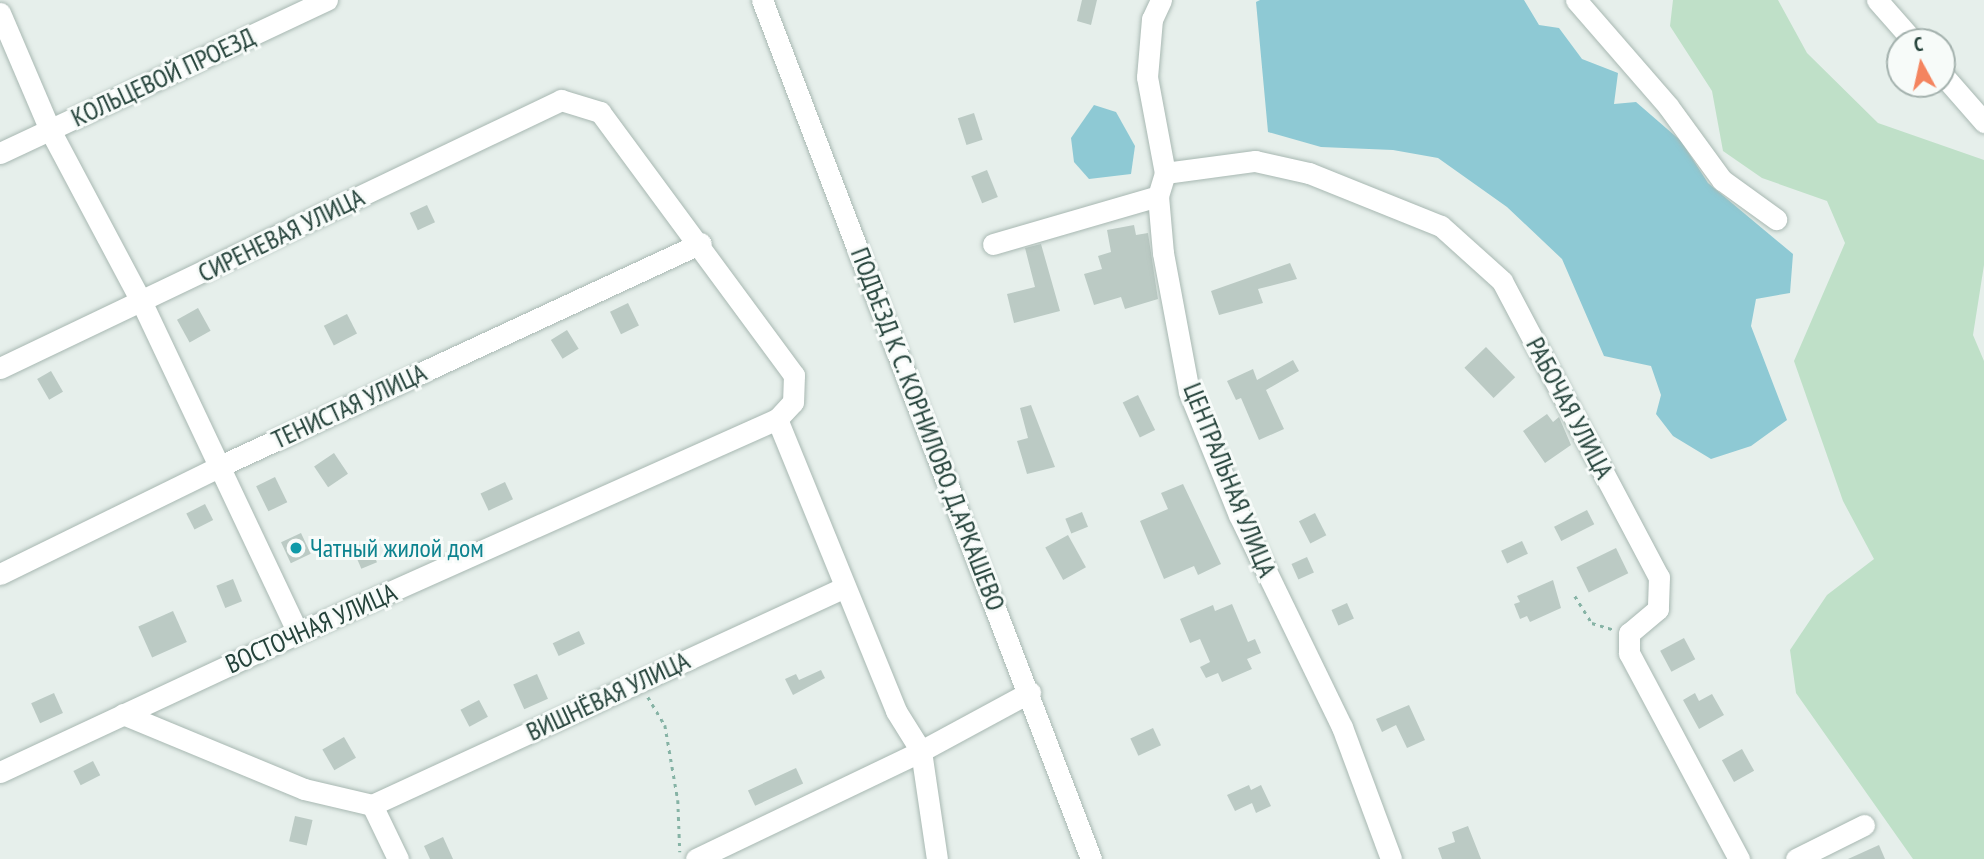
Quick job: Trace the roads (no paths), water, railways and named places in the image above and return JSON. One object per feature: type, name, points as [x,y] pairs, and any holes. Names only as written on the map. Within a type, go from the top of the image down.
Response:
[{"type":"street","name":"КОЛЬЦЕВОЙ ПРОЕЗД","points":[[0,153],[327,0]]},
{"type":"street","name":"ПОДЪЕЗД К С. КОРНИЛОВО, Д.АРКАШЕВО","points":[[762,0],[1030,692],[1091,859]]},
{"type":"street","name":"ЦЕНТРАЛЬНАЯ УЛИЦА","points":[[1161,0],[1152,19],[1147,77],[1165,173],[1157,196],[1189,392],[1238,515],[1342,727],[1391,859]]},
{"type":"street","points":[[1576,0],[1668,106],[1721,180],[1776,219]]},
{"type":"street","points":[[1877,0],[1902,28]]},
{"type":"street","points":[[0,13],[50,130],[142,303],[298,633]]},
{"type":"street","points":[[1956,90],[1984,122]]},
{"type":"street","name":"СИРЕНЕВАЯ УЛИЦА","points":[[0,368],[142,303],[561,100],[600,112],[701,243]]},
{"type":"street","name":"РАБОЧАЯ УЛИЦА","points":[[1165,173],[1255,162],[1309,173],[1441,226],[1502,281],[1660,577],[1658,609],[1629,633],[1629,653],[1739,859]]},
{"type":"street","points":[[993,244],[1157,196]]},
{"type":"street","points":[[701,243],[794,375],[793,402],[777,419],[843,588],[896,711],[921,751],[937,859]]},
{"type":"street","name":"ТЕНИСТАЯ УЛИЦА","points":[[0,574],[218,467],[701,243]]},
{"type":"street","name":"ВОСТОЧНАЯ УЛИЦА","points":[[0,772],[298,633],[777,419]]},
{"type":"street","name":"ВИШНЁВАЯ УЛИЦА","points":[[372,805],[843,588]]},
{"type":"street","points":[[696,859],[921,751],[1030,692]]},
{"type":"street","points":[[123,714],[304,789],[372,805],[398,859]]},
{"type":"street","points":[[1796,859],[1864,825]]},
{"type":"water","points":[[1524,0],[1539,25],[1559,28],[1582,59],[1618,73],[1614,104],[1636,102],[1681,141],[1708,183],[1793,254],[1790,293],[1756,299],[1751,326],[1787,420],[1751,446],[1711,459],[1673,436],[1656,414],[1661,395],[1651,366],[1604,356],[1562,259],[1507,207],[1438,158],[1393,150],[1321,147],[1268,132],[1256,2]]},
{"type":"water","points":[[1094,105],[1116,112],[1135,146],[1131,174],[1089,179],[1074,162],[1071,138]]},
{"type":"place","name":"Чатный жилой дом","points":[[296,548]]}]
